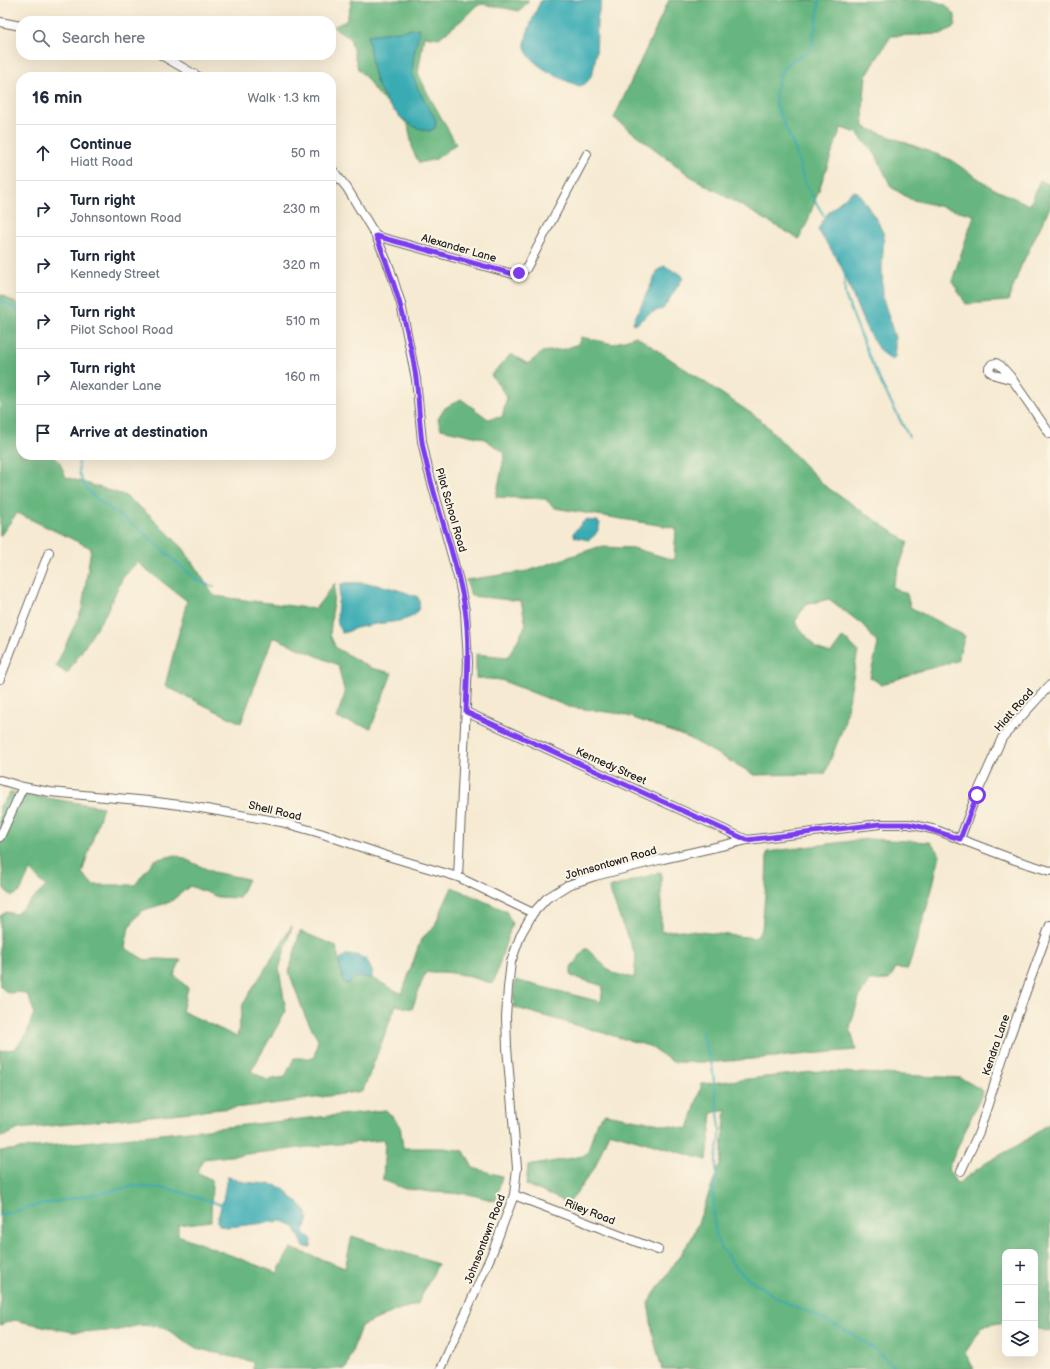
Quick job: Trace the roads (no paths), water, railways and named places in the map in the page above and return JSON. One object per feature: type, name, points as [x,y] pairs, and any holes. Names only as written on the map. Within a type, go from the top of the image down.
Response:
[{"type":"street","points":[[0,22],[16,25]]},
{"type":"street","points":[[170,60],[190,72]]},
{"type":"street","name":"Alexander Lane","points":[[376,236],[513,274],[519,273],[526,269],[587,154]]},
{"type":"street","name":"Pilot School Road","points":[[336,174],[347,188],[376,236],[390,269],[401,304],[416,379],[422,441],[428,469],[459,581],[465,611],[468,662],[458,877]]},
{"type":"street","points":[[1013,380],[1050,434]]},
{"type":"street","points":[[0,679],[49,552]]},
{"type":"street","name":"Hiatt Road","points":[[960,839],[975,798],[1002,738],[1050,685]]},
{"type":"street","name":"Kennedy Street","points":[[466,712],[747,840]]},
{"type":"street","name":"Shell Road","points":[[0,780],[23,787],[79,796],[149,801],[196,807],[281,822],[458,877],[533,913]]},
{"type":"street","points":[[0,837],[23,787]]},
{"type":"street","name":"Johnsontown Road","points":[[441,1369],[496,1244],[514,1195],[516,1168],[506,1017],[508,988],[511,962],[521,934],[533,913],[548,898],[568,885],[595,876],[747,840],[880,824],[909,824],[922,827],[1050,871]]},
{"type":"street","name":"Kendra Lane","points":[[961,1171],[979,1132],[1008,1039],[1050,925]]},
{"type":"street","name":"Riley Road","points":[[514,1195],[658,1250]]},
{"type":"water","points":[[541,0],[602,0],[597,21],[596,58],[594,69],[591,77],[586,83],[579,86],[564,80],[538,64],[526,51],[525,44],[527,34]]},
{"type":"water","points":[[420,28],[414,54],[412,73],[418,89],[436,120],[435,128],[430,131],[421,129],[404,120],[390,106],[380,90],[374,75],[368,35]]},
{"type":"water","points":[[853,191],[858,192],[878,222],[884,235],[882,268],[883,298],[895,338],[895,357],[893,360],[884,355],[876,345],[862,318],[840,264],[818,230],[828,213]]},
{"type":"water","points":[[664,266],[682,275],[683,278],[663,309],[651,313],[637,324],[634,324],[633,322],[658,270]]},
{"type":"water","points":[[585,520],[597,521],[600,523],[596,533],[588,540],[575,537],[573,533]]},
{"type":"water","points":[[341,584],[373,584],[400,591],[418,597],[420,606],[412,617],[404,620],[360,627],[342,633],[339,628],[337,609]]},
{"type":"water","points":[[346,955],[356,955],[366,959],[372,971],[372,978],[357,977],[348,984],[344,983],[339,964],[341,958]]},
{"type":"water","points":[[227,1177],[244,1182],[277,1186],[286,1191],[302,1206],[306,1212],[308,1221],[303,1234],[308,1236],[312,1241],[310,1248],[304,1247],[295,1227],[283,1221],[229,1227],[220,1226],[217,1221]]},
{"type":"waterway","points":[[819,0],[811,50],[786,65],[778,82],[776,91],[776,105],[795,149],[803,178],[826,219]]},
{"type":"waterway","points":[[844,273],[845,295],[871,361],[909,437]]},
{"type":"waterway","points":[[0,298],[16,308]]},
{"type":"waterway","points":[[78,460],[79,473],[84,485],[93,496],[140,530],[198,581],[214,587]]},
{"type":"waterway","points":[[702,1033],[712,1066],[720,1128],[713,1197],[715,1230],[719,1244],[734,1266],[749,1279],[779,1299],[798,1309],[807,1311],[830,1322],[855,1336],[877,1351],[896,1369]]},
{"type":"waterway","points":[[0,1215],[39,1205],[135,1186],[170,1189],[222,1205]]}]
